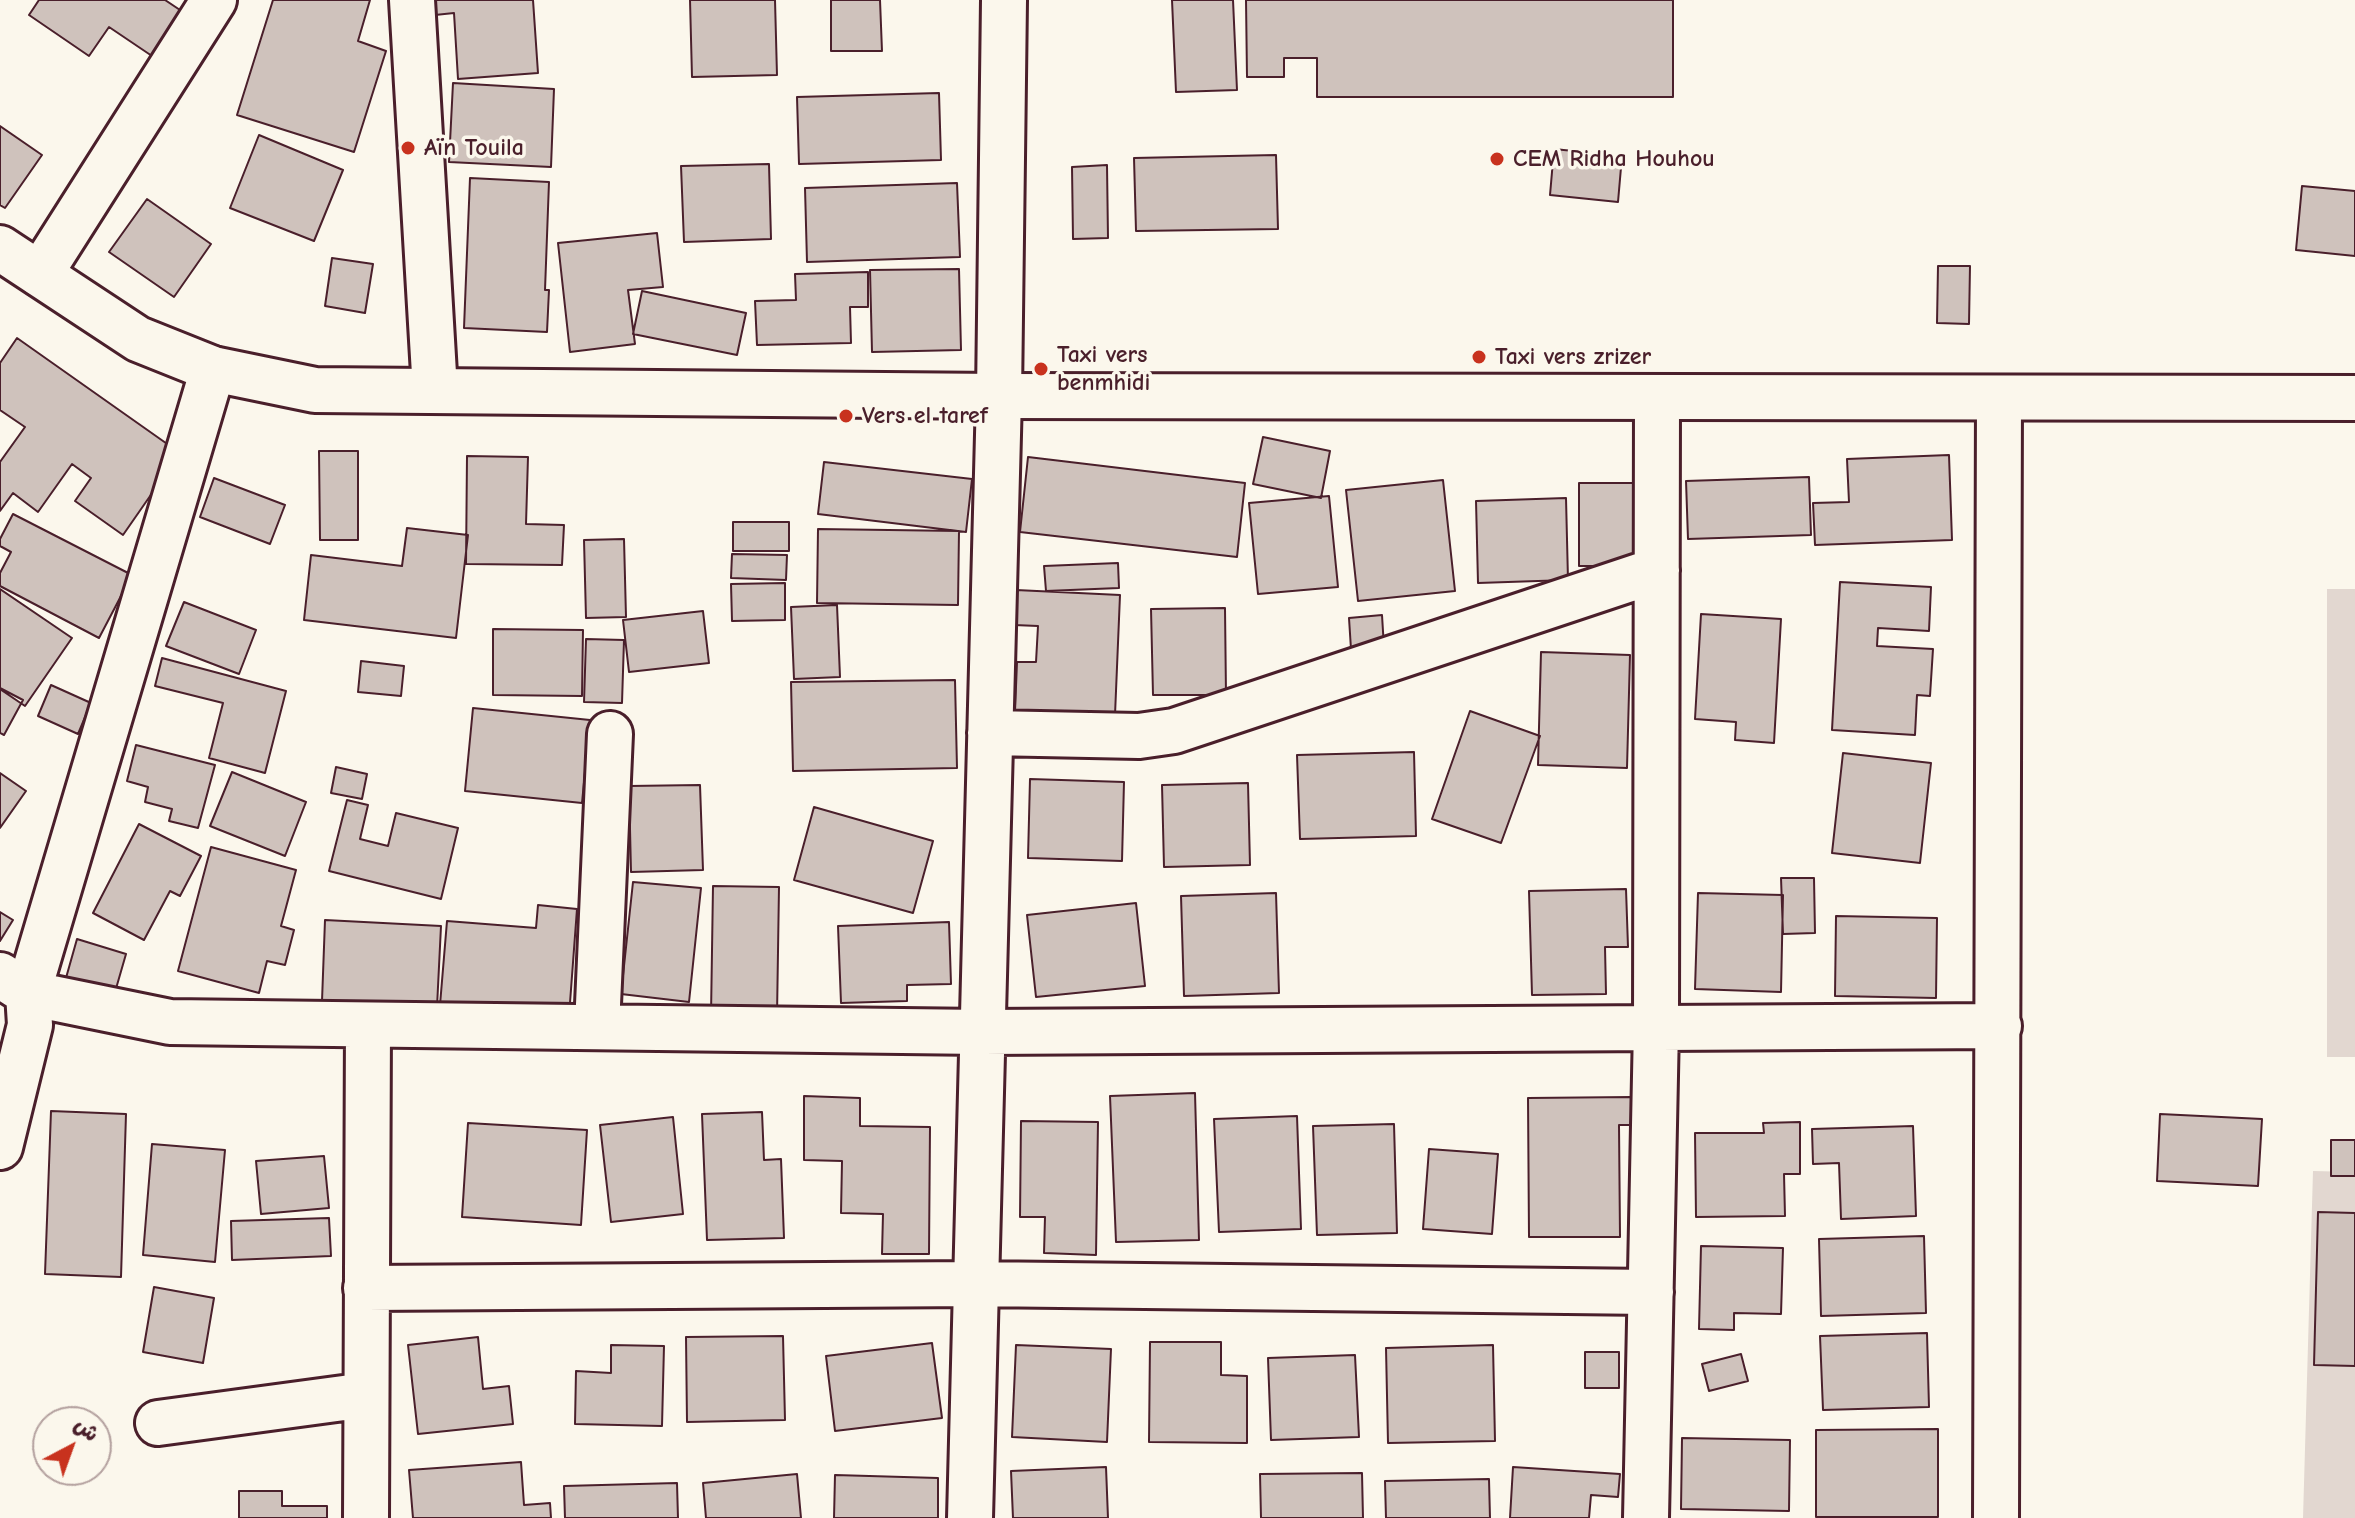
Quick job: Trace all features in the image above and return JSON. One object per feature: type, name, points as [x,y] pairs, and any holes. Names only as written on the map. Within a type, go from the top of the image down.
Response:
[{"type":"street","points":[[40,274],[214,0]]},
{"type":"street","points":[[412,0],[435,391]]},
{"type":"street","points":[[970,1518],[999,396],[1004,0]]},
{"type":"street","points":[[0,248],[138,339],[213,369],[315,390],[999,396],[2355,398]]},
{"type":"street","points":[[0,1147],[30,1025],[14,984],[213,369]]},
{"type":"street","points":[[1646,1518],[1656,1027],[1657,397]]},
{"type":"street","points":[[1996,1518],[1999,398]]},
{"type":"street","points":[[990,733],[1139,736],[1174,731],[1657,570]]},
{"type":"street","points":[[597,1027],[610,734]]},
{"type":"street","points":[[14,984],[170,1022],[983,1032],[1999,1026]]},
{"type":"street","points":[[366,1518],[368,1025]]},
{"type":"street","points":[[366,1288],[976,1284],[1651,1292]]},
{"type":"street","points":[[158,1423],[366,1395]]},
{"type":"shaded area","points":[[2327,589],[2355,589],[2355,1057],[2327,1057]]},
{"type":"shaded area","points":[[2313,1171],[2355,1172],[2355,1518],[2303,1518]]},
{"type":"building","points":[[39,0],[165,0],[183,12],[152,56],[109,27],[89,56],[29,15]]},
{"type":"building","points":[[273,0],[370,0],[358,41],[386,51],[354,152],[237,115]]},
{"type":"building","points":[[434,0],[533,0],[538,73],[458,79],[454,13],[435,15]]},
{"type":"building","points":[[690,0],[775,0],[777,75],[692,77]]},
{"type":"building","points":[[831,0],[880,0],[882,51],[831,51]]},
{"type":"building","points":[[1172,0],[1233,0],[1237,90],[1176,92]]},
{"type":"building","points":[[1246,0],[1673,0],[1673,97],[1317,97],[1317,58],[1284,58],[1284,77],[1247,77]]},
{"type":"building","points":[[453,83],[554,89],[551,167],[449,162]]},
{"type":"building","points":[[939,93],[941,160],[799,164],[797,97]]},
{"type":"building","points":[[0,126],[42,155],[5,208],[0,205]]},
{"type":"building","points":[[259,135],[343,170],[314,241],[230,208]]},
{"type":"building","points":[[1554,149],[1622,156],[1618,202],[1550,195]]},
{"type":"building","points":[[1276,155],[1278,229],[1136,231],[1134,158]]},
{"type":"building","points":[[769,164],[771,239],[684,242],[681,166]]},
{"type":"building","points":[[1107,165],[1108,238],[1073,239],[1072,167]]},
{"type":"building","points":[[470,178],[549,182],[545,290],[549,290],[547,332],[464,328]]},
{"type":"building","points":[[957,183],[960,257],[807,262],[805,188]]},
{"type":"building","points":[[2302,186],[2355,191],[2355,256],[2296,250]]},
{"type":"building","points":[[147,199],[211,244],[174,297],[109,252]]},
{"type":"building","points":[[657,233],[663,287],[628,290],[635,344],[570,352],[558,243]]},
{"type":"building","points":[[332,258],[373,264],[365,313],[325,306]]},
{"type":"building","points":[[1938,266],[1970,266],[1969,324],[1937,323]]},
{"type":"building","points":[[959,269],[961,350],[872,352],[870,270]]},
{"type":"building","points":[[868,272],[868,307],[850,307],[851,343],[757,345],[755,301],[796,300],[795,274]]},
{"type":"building","points":[[642,291],[746,313],[737,355],[633,334]]},
{"type":"building","points":[[17,338],[180,453],[123,535],[75,501],[91,478],[72,464],[38,512],[13,493],[0,511],[0,462],[25,427],[0,410],[0,363]]},
{"type":"building","points":[[1263,437],[1330,451],[1321,498],[1253,484]]},
{"type":"building","points":[[319,451],[358,451],[358,540],[320,540]]},
{"type":"building","points":[[1949,455],[1952,540],[1815,545],[1813,503],[1849,502],[1847,459]]},
{"type":"building","points":[[467,456],[528,457],[526,524],[564,525],[562,565],[466,564]]},
{"type":"building","points":[[1028,457],[1245,483],[1237,557],[1020,532]]},
{"type":"building","points":[[824,462],[972,479],[966,532],[818,514]]},
{"type":"building","points":[[1809,477],[1811,535],[1688,539],[1686,481]]},
{"type":"building","points":[[214,478],[285,505],[270,544],[200,517]]},
{"type":"building","points":[[1443,480],[1455,591],[1358,601],[1346,490]]},
{"type":"building","points":[[1579,483],[1641,483],[1642,566],[1579,566]]},
{"type":"building","points":[[1329,496],[1338,587],[1258,594],[1249,503]]},
{"type":"building","points":[[1566,498],[1568,580],[1478,583],[1476,501]]},
{"type":"building","points":[[13,514],[132,575],[99,638],[0,586],[0,573],[11,552],[0,546],[0,539]]},
{"type":"building","points":[[733,522],[789,522],[789,551],[733,551]]},
{"type":"building","points":[[407,528],[468,535],[456,638],[304,620],[311,555],[402,566]]},
{"type":"building","points":[[818,529],[959,531],[958,605],[817,603]]},
{"type":"building","points":[[624,539],[626,617],[586,618],[584,540]]},
{"type":"building","points":[[732,554],[787,555],[786,580],[731,578]]},
{"type":"building","points":[[1118,563],[1119,588],[1046,591],[1044,566]]},
{"type":"building","points":[[1840,582],[1931,587],[1929,631],[1878,628],[1877,646],[1933,649],[1930,696],[1917,695],[1915,735],[1832,730]]},
{"type":"building","points":[[785,583],[785,620],[732,621],[731,584]]},
{"type":"building","points":[[0,589],[72,638],[25,706],[0,689]]},
{"type":"building","points":[[1016,590],[1120,595],[1115,715],[1015,711],[1017,662],[1036,662],[1038,626],[1014,625]]},
{"type":"building","points":[[184,602],[256,630],[239,674],[166,646]]},
{"type":"building","points":[[837,605],[840,677],[794,679],[791,607]]},
{"type":"building","points":[[1225,608],[1226,695],[1153,695],[1151,609]]},
{"type":"building","points":[[703,611],[709,663],[629,672],[623,620]]},
{"type":"building","points":[[1701,614],[1781,619],[1774,743],[1735,740],[1736,722],[1695,719]]},
{"type":"building","points":[[1382,615],[1385,664],[1352,665],[1349,618]]},
{"type":"building","points":[[493,629],[583,630],[582,696],[493,695]]},
{"type":"building","points":[[586,639],[624,640],[622,703],[584,702]]},
{"type":"building","points":[[1541,652],[1630,655],[1627,768],[1538,765]]},
{"type":"building","points":[[162,658],[286,691],[265,773],[209,758],[223,703],[155,686]]},
{"type":"building","points":[[361,661],[404,666],[401,696],[358,692]]},
{"type":"building","points":[[955,680],[957,768],[793,771],[791,682]]},
{"type":"building","points":[[51,685],[91,703],[78,734],[38,716]]},
{"type":"building","points":[[0,688],[23,700],[4,735],[0,733]]},
{"type":"building","points":[[473,708],[590,720],[582,803],[465,791]]},
{"type":"building","points":[[1470,711],[1540,736],[1501,843],[1432,819]]},
{"type":"building","points":[[136,745],[215,765],[198,828],[169,821],[172,809],[145,802],[148,787],[127,781]]},
{"type":"building","points":[[1414,752],[1416,836],[1300,839],[1297,755]]},
{"type":"building","points":[[1843,753],[1931,763],[1920,863],[1832,853]]},
{"type":"building","points":[[336,767],[367,774],[362,799],[331,793]]},
{"type":"building","points":[[232,772],[306,802],[285,856],[210,826]]},
{"type":"building","points":[[0,773],[26,791],[0,828]]},
{"type":"building","points":[[1030,779],[1124,782],[1122,861],[1028,858]]},
{"type":"building","points":[[1248,783],[1250,865],[1164,867],[1162,785]]},
{"type":"building","points":[[700,785],[703,870],[631,872],[629,786]]},
{"type":"building","points":[[347,800],[368,805],[360,839],[388,846],[396,813],[458,828],[441,899],[329,871]]},
{"type":"building","points":[[814,807],[933,841],[913,913],[794,880]]},
{"type":"building","points":[[139,824],[201,856],[180,896],[170,891],[144,940],[93,913]]},
{"type":"building","points":[[211,847],[296,870],[281,926],[294,930],[285,965],[267,961],[259,993],[178,971]]},
{"type":"building","points":[[1781,878],[1814,878],[1815,933],[1783,934]]},
{"type":"building","points":[[633,882],[701,888],[689,1002],[621,994]]},
{"type":"building","points":[[713,886],[779,887],[777,1016],[711,1015]]},
{"type":"building","points":[[1626,889],[1628,947],[1605,947],[1606,994],[1532,995],[1529,891]]},
{"type":"building","points":[[1276,893],[1279,993],[1184,996],[1181,896]]},
{"type":"building","points":[[1698,893],[1783,895],[1781,992],[1695,989]]},
{"type":"building","points":[[1136,903],[1145,986],[1036,997],[1027,915]]},
{"type":"building","points":[[538,905],[577,909],[569,1016],[440,1005],[447,921],[536,928]]},
{"type":"building","points":[[0,912],[13,920],[0,941]]},
{"type":"building","points":[[1836,916],[1937,918],[1936,998],[1835,996]]},
{"type":"building","points":[[325,920],[441,926],[437,1007],[322,1001]]},
{"type":"building","points":[[949,922],[951,984],[907,985],[907,1001],[841,1003],[838,926]]},
{"type":"building","points":[[77,939],[126,954],[113,999],[64,985]]},
{"type":"building","points":[[1195,1093],[1199,1240],[1116,1242],[1110,1096]]},
{"type":"building","points":[[804,1096],[860,1098],[860,1126],[930,1127],[929,1254],[882,1254],[883,1214],[841,1213],[842,1161],[804,1160]]},
{"type":"building","points":[[1632,1097],[1632,1125],[1619,1125],[1620,1237],[1529,1237],[1528,1098]]},
{"type":"building","points":[[51,1111],[126,1114],[121,1277],[45,1274]]},
{"type":"building","points":[[762,1112],[764,1160],[781,1159],[784,1238],[707,1240],[702,1114]]},
{"type":"building","points":[[2160,1114],[2262,1119],[2258,1186],[2157,1181]]},
{"type":"building","points":[[1297,1116],[1301,1229],[1219,1232],[1214,1119]]},
{"type":"building","points":[[673,1117],[683,1214],[611,1222],[600,1125]]},
{"type":"building","points":[[1021,1121],[1098,1122],[1096,1255],[1044,1253],[1045,1217],[1020,1217]]},
{"type":"building","points":[[1800,1122],[1800,1174],[1784,1174],[1785,1216],[1696,1217],[1695,1133],[1764,1133],[1763,1123]]},
{"type":"building","points":[[468,1123],[587,1130],[581,1225],[462,1217]]},
{"type":"building","points":[[1394,1124],[1397,1233],[1317,1235],[1313,1126]]},
{"type":"building","points":[[1913,1126],[1916,1216],[1841,1219],[1839,1163],[1813,1164],[1812,1129]]},
{"type":"building","points":[[2331,1140],[2355,1140],[2355,1176],[2331,1176]]},
{"type":"building","points":[[152,1144],[225,1150],[215,1262],[143,1255]]},
{"type":"building","points":[[1429,1149],[1498,1154],[1492,1234],[1423,1229]]},
{"type":"building","points":[[324,1156],[329,1208],[261,1214],[256,1161]]},
{"type":"building","points":[[2318,1212],[2355,1213],[2355,1366],[2314,1365]]},
{"type":"building","points":[[329,1218],[331,1256],[232,1260],[231,1221]]},
{"type":"building","points":[[1924,1236],[1926,1313],[1821,1316],[1819,1239]]},
{"type":"building","points":[[1701,1246],[1783,1248],[1781,1314],[1734,1313],[1734,1330],[1699,1329]]},
{"type":"building","points":[[154,1287],[214,1298],[203,1363],[143,1352]]},
{"type":"building","points":[[1927,1333],[1929,1407],[1823,1410],[1820,1336]]},
{"type":"building","points":[[783,1336],[785,1420],[687,1422],[686,1337]]},
{"type":"building","points":[[478,1337],[483,1389],[509,1386],[513,1424],[418,1434],[408,1345]]},
{"type":"building","points":[[1150,1342],[1221,1342],[1221,1375],[1247,1376],[1247,1443],[1149,1442]]},
{"type":"building","points":[[932,1343],[942,1418],[835,1431],[826,1356]]},
{"type":"building","points":[[611,1345],[664,1346],[662,1426],[575,1424],[576,1371],[611,1373]]},
{"type":"building","points":[[1016,1345],[1111,1349],[1107,1442],[1012,1437]]},
{"type":"building","points":[[1493,1345],[1495,1441],[1388,1443],[1386,1348]]},
{"type":"building","points":[[1585,1352],[1619,1352],[1619,1388],[1585,1388]]},
{"type":"building","points":[[1741,1354],[1748,1381],[1709,1391],[1702,1364]]},
{"type":"building","points":[[1355,1355],[1359,1437],[1271,1440],[1268,1358]]},
{"type":"building","points":[[1938,1429],[1938,1517],[1816,1517],[1816,1430]]},
{"type":"building","points":[[1682,1438],[1790,1440],[1789,1511],[1681,1509]]},
{"type":"building","points":[[521,1462],[524,1505],[550,1503],[551,1518],[413,1518],[409,1470]]},
{"type":"building","points":[[1106,1467],[1108,1518],[1013,1518],[1011,1471]]},
{"type":"building","points":[[1513,1467],[1620,1474],[1618,1497],[1591,1495],[1589,1518],[1510,1518]]},
{"type":"building","points":[[1362,1473],[1363,1518],[1261,1518],[1260,1474]]},
{"type":"building","points":[[797,1474],[801,1518],[706,1518],[703,1483]]},
{"type":"building","points":[[835,1475],[938,1478],[938,1518],[834,1518]]},
{"type":"building","points":[[1489,1479],[1490,1518],[1386,1518],[1385,1481]]},
{"type":"building","points":[[677,1483],[678,1518],[565,1518],[564,1486]]},
{"type":"building","points":[[239,1491],[282,1491],[282,1506],[327,1506],[327,1518],[239,1518]]},
{"type":"place","name":"Aïn Touila","points":[[408,148]]},
{"type":"place","name":"CEM Ridha Houhou","points":[[1497,159]]},
{"type":"place","name":"Taxi vers zrizer","points":[[1479,357]]},
{"type":"place","name":"Taxi vers benmhidi","points":[[1041,369]]},
{"type":"place","name":"Vers el taref","points":[[846,416]]}]
